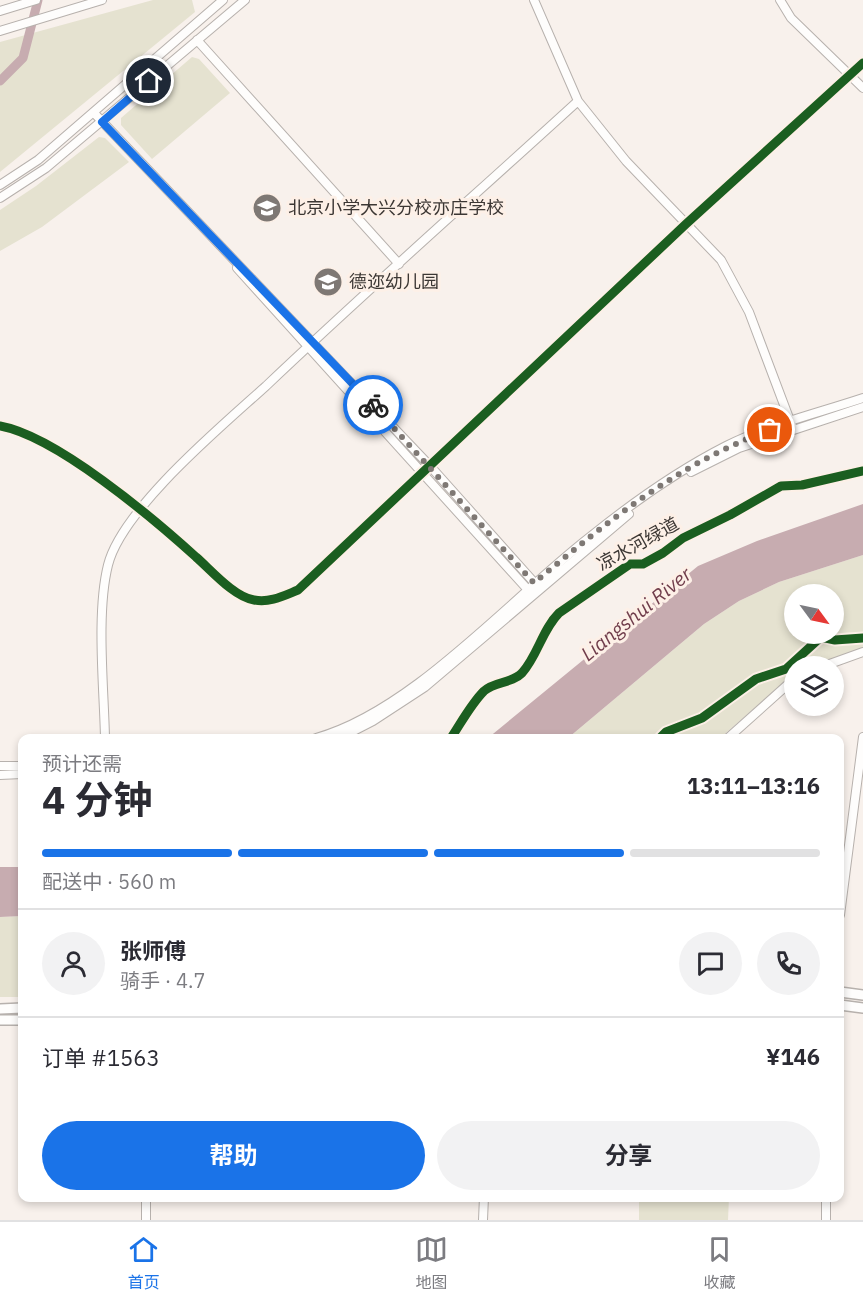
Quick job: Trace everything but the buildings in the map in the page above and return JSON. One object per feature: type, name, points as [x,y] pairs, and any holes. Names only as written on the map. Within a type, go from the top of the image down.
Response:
[{"type":"main road","points":[[844,993],[863,995]]},
{"type":"main road","points":[[844,1006],[863,1008]]},
{"type":"main road","points":[[0,1009],[18,1008]]},
{"type":"main road","points":[[0,1020],[18,1020]]},
{"type":"street","points":[[0,11],[36,0]]},
{"type":"street","points":[[0,31],[102,0]]},
{"type":"street","points":[[209,0],[209,12]]},
{"type":"street","points":[[0,185],[38,160],[223,0]]},
{"type":"street","points":[[0,198],[46,168],[245,0]]},
{"type":"street","points":[[534,0],[578,101],[626,161],[721,260],[749,312],[792,426]]},
{"type":"street","points":[[780,0],[791,18],[849,77],[863,88]]},
{"type":"street","points":[[197,40],[399,264]]},
{"type":"street","points":[[0,426],[28,434],[74,462],[141,510],[222,582],[252,600],[272,601],[298,590],[686,224],[863,63]]},
{"type":"street","points":[[105,734],[103,623],[108,565],[120,540],[141,510],[168,477],[310,344],[578,101]]},
{"type":"street","points":[[94,113],[231,257],[233,264],[431,467],[537,586]]},
{"type":"street","points":[[310,344],[530,592]]},
{"type":"street","points":[[325,734],[369,714],[422,680],[644,501],[678,478],[739,448],[863,398]]},
{"type":"street","points":[[792,426],[863,407]]},
{"type":"street","points":[[348,734],[373,721],[425,687],[530,592]]},
{"type":"street","points":[[844,659],[863,652]]},
{"type":"street","points":[[732,734],[784,688]]},
{"type":"street","points":[[844,889],[861,776],[863,738]]},
{"type":"street","points":[[0,766],[18,766]]},
{"type":"street","points":[[0,775],[18,774]]},
{"type":"street","points":[[146,1202],[146,1220]]},
{"type":"street","points":[[483,1220],[484,1202]]},
{"type":"street","points":[[826,1202],[826,1220]]},
{"type":"shaded area","points":[[153,0],[192,0],[195,12],[0,172],[0,42]]},
{"type":"shaded area","points":[[192,57],[199,59],[230,93],[152,159],[121,125],[121,118]]},
{"type":"shaded area","points":[[99,137],[105,138],[129,162],[42,227],[0,251],[0,210],[36,186]]},
{"type":"shaded area","points":[[863,504],[863,555],[779,582],[739,601],[704,624],[573,734],[493,734],[698,566],[757,541]]},
{"type":"shaded area","points":[[863,555],[863,648],[839,656],[784,656],[784,683],[725,734],[573,734],[704,624],[739,601],[779,582]]},
{"type":"shaded area","points":[[0,867],[18,867],[18,916],[0,917]]},
{"type":"shaded area","points":[[18,916],[18,997],[0,997],[0,917]]},
{"type":"shaded area","points":[[639,1202],[729,1202],[728,1220],[639,1220]]},
{"type":"waterway","points":[[0,81],[23,58],[38,0]]},
{"type":"cycle path","points":[[0,426],[23,433],[48,445],[103,481],[155,521],[223,582],[246,598],[266,601],[298,590],[686,224],[863,63]]},
{"type":"cycle path","name":"凉水河绿道","points":[[454,734],[484,691],[518,677],[522,673],[548,627],[559,613],[630,564],[643,564],[683,538],[781,486],[802,485],[863,471]]},
{"type":"cycle path","points":[[664,734],[702,718],[756,679],[786,669],[821,637],[835,640],[863,638]]},
{"type":"way so far","points":[[373,405],[534,583],[590,537],[668,479],[728,445],[770,430]]},
{"type":"place","name":"北京小学大兴分校亦庄学校","points":[[267,208]]},
{"type":"place","name":"德迩幼儿园","points":[[328,282]]},
{"type":"route","points":[[149,81],[102,122],[373,405]]},
{"type":"water label","name":"Liangshui River","points":[[636,614]]}]
